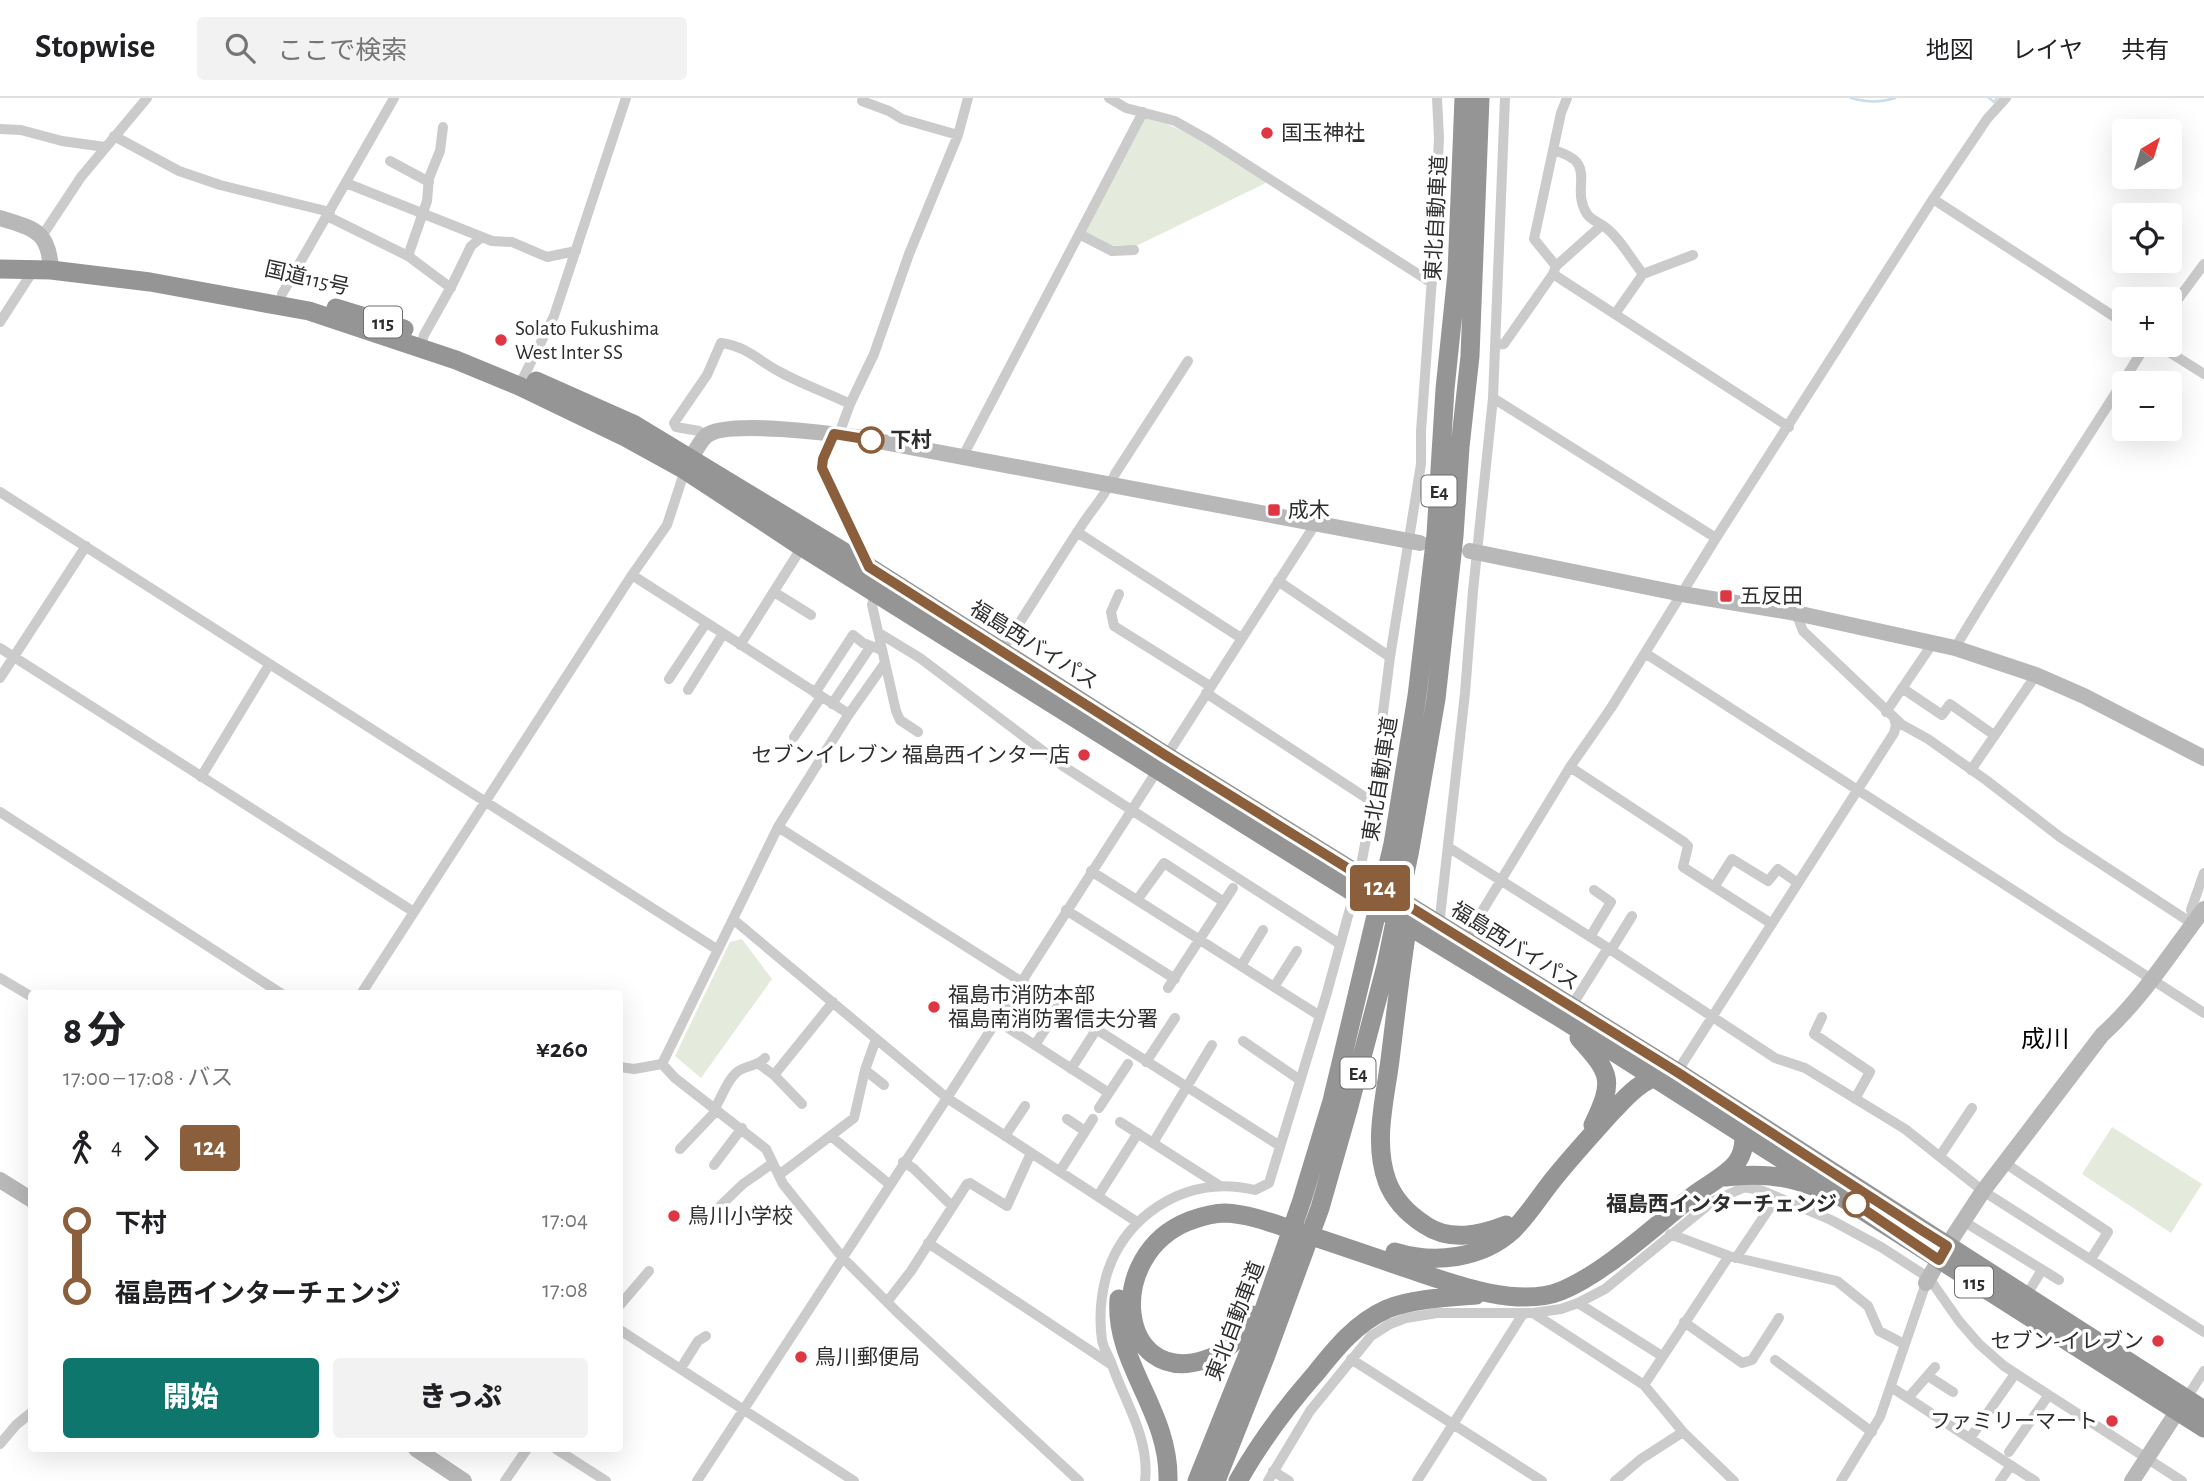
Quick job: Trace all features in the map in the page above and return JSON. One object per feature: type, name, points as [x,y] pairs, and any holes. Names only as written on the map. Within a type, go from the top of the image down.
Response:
[{"type":"highway","name":"東北自動車道","points":[[1400,887],[1412,730],[1436,534],[1445,389],[1457,273],[1464,98]]},
{"type":"highway","name":"東北自動車道","points":[[1306,1202],[1348,1110],[1391,934],[1436,699],[1470,355],[1480,98]]},
{"type":"highway","name":"115","points":[[0,257],[45,267]]},
{"type":"highway","name":"国道115号","points":[[45,267],[156,272],[282,294],[367,316],[422,341],[522,380],[625,437],[689,464]]},
{"type":"highway","name":"国道115号","points":[[45,267],[150,282],[309,311],[422,341]]},
{"type":"highway","name":"115","points":[[0,269],[45,267]]},
{"type":"highway","name":"福島西バイパス","points":[[689,464],[802,547],[1161,761],[1566,1013],[1677,1072],[1943,1253],[2181,1405],[2204,1410]]},
{"type":"highway","name":"福島西バイパス","points":[[689,464],[869,567],[1001,651],[1161,761]]},
{"type":"highway","name":"福島西バイパス","points":[[1356,884],[1464,941],[1651,1077],[1854,1203],[2026,1296],[2181,1405],[2204,1428]]},
{"type":"highway","points":[[1400,887],[1391,934],[1381,1118],[1382,1157],[1387,1183],[1398,1202],[1411,1216],[1437,1231],[1477,1235],[1521,1220]]},
{"type":"highway","name":"東北自動車道","points":[[1306,1202],[1332,1101],[1391,934]]},
{"type":"highway","points":[[1566,1013],[1597,1058],[1608,1082],[1604,1101],[1585,1142]]},
{"type":"highway","points":[[1168,1481],[1167,1458],[1158,1422],[1131,1364],[1120,1327],[1118,1309],[1120,1291],[1129,1264],[1143,1241],[1163,1222],[1199,1206],[1241,1204],[1278,1213],[1403,1255],[1438,1259],[1464,1255],[1487,1247],[1509,1233],[1585,1142],[1616,1108],[1651,1077],[1677,1072]]},
{"type":"highway","points":[[1306,1202],[1291,1247],[1244,1332],[1231,1346],[1210,1359],[1180,1364],[1163,1359],[1144,1345],[1133,1321],[1131,1309],[1132,1286],[1140,1264],[1156,1243],[1177,1227],[1214,1214],[1255,1218],[1459,1285],[1494,1293],[1514,1296],[1546,1295],[1579,1283],[1600,1270],[1701,1191],[1724,1177],[1735,1165],[1741,1152],[1744,1134],[1737,1111]]},
{"type":"highway","points":[[1724,1177],[1776,1175],[1854,1203]]},
{"type":"highway","name":"東北自動車道","points":[[1197,1481],[1291,1247]]},
{"type":"highway","name":"東北自動車道","points":[[1216,1481],[1291,1247]]},
{"type":"highway","points":[[1238,1481],[1280,1414],[1346,1336],[1388,1309],[1411,1303],[1494,1293]]},
{"type":"street","points":[[42,236],[81,177],[147,98]]},
{"type":"street","points":[[282,294],[394,98]]},
{"type":"street","points":[[522,380],[554,316],[626,98]]},
{"type":"street","points":[[869,567],[822,468],[823,459],[874,354],[909,254],[958,135],[968,98]]},
{"type":"street","points":[[1109,98],[1175,121],[1207,139],[1432,283]]},
{"type":"street","points":[[1145,1481],[1146,1470],[1138,1425],[1102,1342],[1101,1294],[1115,1251],[1137,1222],[1185,1191],[1238,1186],[1255,1190],[1269,1183],[1320,1016],[1356,884],[1371,801],[1390,657],[1415,542],[1432,283],[1439,138],[1437,98]]},
{"type":"street","points":[[1439,926],[1471,631],[1473,552],[1493,398],[1505,98]]},
{"type":"street","points":[[1567,98],[1561,113],[1534,239],[1555,270],[1615,314],[1788,427]]},
{"type":"street","points":[[1464,941],[1570,767],[1611,708],[1716,538],[1933,199],[2003,99]]},
{"type":"street","points":[[862,101],[902,119],[958,135]]},
{"type":"street","points":[[962,458],[1143,112]]},
{"type":"street","points":[[408,256],[424,214],[429,181],[440,151],[443,127]]},
{"type":"street","points":[[0,129],[20,130],[62,141],[105,147]]},
{"type":"street","points":[[114,136],[179,171],[328,214],[408,256],[451,288]]},
{"type":"street","points":[[1553,150],[1571,155],[1578,162],[1582,204],[1589,218],[1602,225],[1643,274]]},
{"type":"street","points":[[390,161],[429,181]]},
{"type":"street","points":[[346,183],[482,237],[518,244],[547,257],[576,251]]},
{"type":"street","points":[[1933,199],[2112,315]]},
{"type":"street","points":[[0,218],[42,236],[50,249],[45,267],[0,322]]},
{"type":"street","points":[[1495,345],[1504,344],[1555,270],[1602,225]]},
{"type":"street","points":[[1079,233],[1112,251],[1134,250]]},
{"type":"street","points":[[422,341],[471,246],[482,237]]},
{"type":"street","points":[[1615,314],[1643,274],[1693,256]]},
{"type":"street","points":[[2182,294],[2204,264]]},
{"type":"street","points":[[706,436],[699,431],[676,427],[674,423],[707,375],[722,343],[734,344],[748,350],[778,371],[850,404]]},
{"type":"street","points":[[1955,648],[2004,566],[2079,454],[2139,357]]},
{"type":"street","points":[[2177,357],[2204,374]]},
{"type":"street","points":[[1001,651],[1041,593],[1077,532],[1111,486],[1115,474],[1188,361]]},
{"type":"street","points":[[1493,398],[1716,538]]},
{"type":"street","points":[[364,990],[632,575],[667,526],[689,464],[706,436],[713,432],[738,429],[800,430],[836,434],[1415,542]]},
{"type":"street","points":[[0,492],[718,950]]},
{"type":"street","points":[[697,1481],[947,1098],[1316,523]]},
{"type":"street","points":[[1077,532],[1241,638]]},
{"type":"street","points":[[0,678],[86,546]]},
{"type":"street","points":[[740,645],[802,547]]},
{"type":"street","points":[[1473,552],[1682,594],[1796,613],[1955,648],[2036,675],[2135,720],[2204,758]]},
{"type":"street","points":[[632,575],[849,715]]},
{"type":"street","points":[[1278,581],[1390,657]]},
{"type":"street","points":[[875,591],[873,605],[896,711],[900,720],[918,732]]},
{"type":"street","points":[[774,592],[811,615]]},
{"type":"street","points":[[1119,594],[1111,612],[1114,626],[1371,801]]},
{"type":"street","points":[[1796,613],[1803,631],[1890,715],[1971,770],[2060,837],[2197,918]]},
{"type":"street","points":[[670,679],[706,623]]},
{"type":"street","points":[[879,633],[920,658],[1063,766],[1340,944]]},
{"type":"street","points":[[688,690],[723,634]]},
{"type":"street","points":[[794,737],[853,635],[863,643],[882,650]]},
{"type":"street","points":[[1890,715],[1902,688],[1933,643]]},
{"type":"street","points":[[832,704],[871,646]]},
{"type":"street","points":[[0,648],[414,912]]},
{"type":"street","points":[[1645,653],[2204,1013]]},
{"type":"street","points":[[662,1064],[778,827],[885,663]]},
{"type":"street","points":[[201,777],[269,665]]},
{"type":"street","points":[[1971,770],[2036,675]]},
{"type":"street","points":[[1902,688],[1942,715],[1950,704],[1994,735]]},
{"type":"street","points":[[1677,1072],[1894,733],[1896,725],[1890,715]]},
{"type":"street","points":[[1570,767],[1684,842],[1688,846],[1683,867],[1772,924]]},
{"type":"street","points":[[0,812],[276,990]]},
{"type":"street","points":[[778,827],[1280,1146]]},
{"type":"street","points":[[1448,847],[1610,949],[1775,1058],[1799,1065],[1905,1129],[1983,1191],[2204,1332]]},
{"type":"street","points":[[1714,887],[1732,859],[1768,881],[1778,869],[1798,883]]},
{"type":"street","points":[[1137,900],[1164,863],[1224,902]]},
{"type":"street","points":[[1091,871],[1320,1016]]},
{"type":"street","points":[[2197,918],[2191,911],[2204,873]]},
{"type":"street","points":[[1066,910],[1172,984],[1233,888]]},
{"type":"street","points":[[1590,937],[1612,902],[1594,890]]},
{"type":"street","points":[[1566,1013],[1632,916]]},
{"type":"street","points":[[1841,1481],[1871,1433],[1891,1387],[1927,1280],[1963,1221],[2102,1035],[2152,980],[2197,918]]},
{"type":"street","points":[[734,920],[947,1098],[1137,1222]]},
{"type":"street","points":[[1241,966],[1263,930]]},
{"type":"street","points":[[1274,987],[1297,951]]},
{"type":"street","points":[[0,978],[28,996]]},
{"type":"street","points":[[774,1075],[833,1002]]},
{"type":"street","points":[[1822,1017],[1814,1034],[1870,1072],[1855,1099]]},
{"type":"street","points":[[1146,1062],[1175,1018]]},
{"type":"street","points":[[996,1020],[1109,1093]]},
{"type":"street","points":[[1035,1045],[1048,1025]]},
{"type":"street","points":[[1071,1069],[1096,1030]]},
{"type":"street","points":[[779,1175],[855,1118],[864,1070],[876,1039]]},
{"type":"street","points":[[1243,1041],[1300,1080]]},
{"type":"street","points":[[1153,1143],[1212,1045]]},
{"type":"street","points":[[680,1149],[716,1109],[728,1084],[739,1071],[762,1061],[802,1104]]},
{"type":"street","points":[[623,1067],[634,1069],[662,1064]]},
{"type":"street","points":[[662,1064],[766,1149],[783,1184],[842,1257],[1079,1481]]},
{"type":"street","points":[[1099,1108],[1128,1064]]},
{"type":"street","points":[[864,1070],[884,1085]]},
{"type":"street","points":[[1005,1136],[1025,1106]]},
{"type":"street","points":[[1940,1156],[1972,1108]]},
{"type":"street","points":[[1067,1119],[1085,1131]]},
{"type":"street","points":[[1060,1171],[1093,1119]]},
{"type":"street","points":[[1120,1122],[1222,1187]]},
{"type":"street","points":[[714,1165],[742,1128]]},
{"type":"street","points":[[1098,1196],[1138,1133]]},
{"type":"street","points":[[832,1137],[889,1184]]},
{"type":"street","points":[[887,1302],[970,1184],[1007,1206],[1031,1153]]},
{"type":"street","points":[[903,1162],[913,1168],[952,1206]]},
{"type":"street","points":[[720,1206],[743,1184],[774,1163]]},
{"type":"street","points":[[2005,1163],[2108,1232],[2091,1259]]},
{"type":"street","points":[[0,1180],[28,1198]]},
{"type":"street","points":[[1289,1481],[1271,1476],[1310,1412],[1371,1336],[1406,1318],[1437,1313],[1528,1314],[1561,1309],[1578,1303],[1605,1289],[1713,1201],[1745,1186],[1777,1196],[1863,1237],[1927,1280],[1979,1343],[2015,1374],[2182,1481]]},
{"type":"street","points":[[1644,1385],[1684,1322],[1777,1196]]},
{"type":"street","points":[[1963,1221],[2059,1280]]},
{"type":"street","points":[[1670,1234],[1733,1257],[1837,1281],[1868,1306],[1879,1331],[1904,1344]]},
{"type":"street","points":[[928,1242],[1113,1366]]},
{"type":"street","points":[[2026,1296],[2042,1270]]},
{"type":"street","points":[[623,1302],[649,1272]]},
{"type":"street","points":[[1578,1303],[1662,1356]]},
{"type":"street","points":[[1528,1314],[1644,1385],[1720,1476],[1734,1481]]},
{"type":"street","points":[[1417,1481],[1528,1314]]},
{"type":"street","points":[[1684,1322],[1742,1363],[1752,1360],[1779,1318]]},
{"type":"street","points":[[623,1332],[854,1481]]},
{"type":"street","points":[[681,1368],[698,1341],[706,1336]]},
{"type":"street","points":[[1351,1359],[1542,1481]]},
{"type":"street","points":[[1775,1360],[1871,1433]]},
{"type":"street","points":[[1908,1398],[1931,1371],[1953,1392]]},
{"type":"street","points":[[2132,1481],[2204,1371]]},
{"type":"street","points":[[1970,1438],[2015,1374]]},
{"type":"street","points":[[1891,1387],[2035,1481]]},
{"type":"street","points":[[2009,1452],[2048,1396]]},
{"type":"street","points":[[0,1444],[28,1415]]},
{"type":"street","points":[[1615,1481],[1641,1459],[1683,1432]]},
{"type":"street","points":[[420,1452],[464,1481]]},
{"type":"street","points":[[505,1481],[525,1452]]},
{"type":"street","points":[[561,1452],[606,1481]]},
{"type":"street","points":[[2000,1481],[2011,1465]]},
{"type":"green space","points":[[1143,116],[1193,136],[1268,182],[1136,246],[1105,245],[1083,231]]},
{"type":"green space","points":[[742,939],[772,979],[701,1078],[675,1056],[730,942]]},
{"type":"green space","points":[[2112,1127],[2202,1184],[2171,1233],[2082,1174]]},
{"type":"waterway","points":[[1851,98],[1873,101],[1895,98]]},
{"type":"waterway","points":[[1989,98],[1994,102],[1997,98]]},
{"type":"bus line","name":"124","points":[[871,440],[834,434],[822,468],[869,567],[1165,755],[1677,1072],[1947,1246],[1939,1260],[1856,1204]]},
{"type":"place","name":"国玉神社","points":[[1267,133]]},
{"type":"place","name":"Solato Fukushima West Inter SS","points":[[501,340]]},
{"type":"place","name":"下村","points":[[871,440]]},
{"type":"place","name":"成木","points":[[1274,510]]},
{"type":"place","name":"五反田","points":[[1726,596]]},
{"type":"place","name":"セブンイレブン 福島西インター店","points":[[1084,755]]},
{"type":"place","name":"福島市消防本部 福島南消防署信夫分署","points":[[934,1007]]},
{"type":"place","name":"福島西インターチェンジ","points":[[1856,1204]]},
{"type":"place","name":"鳥川小学校","points":[[674,1216]]},
{"type":"place","name":"セブン-イレブン","points":[[2158,1341]]},
{"type":"place","name":"鳥川郵便局","points":[[801,1357]]},
{"type":"place","name":"ファミリーマート","points":[[2112,1421]]},
{"type":"district","name":"成川","points":[[2045,1039]]}]
